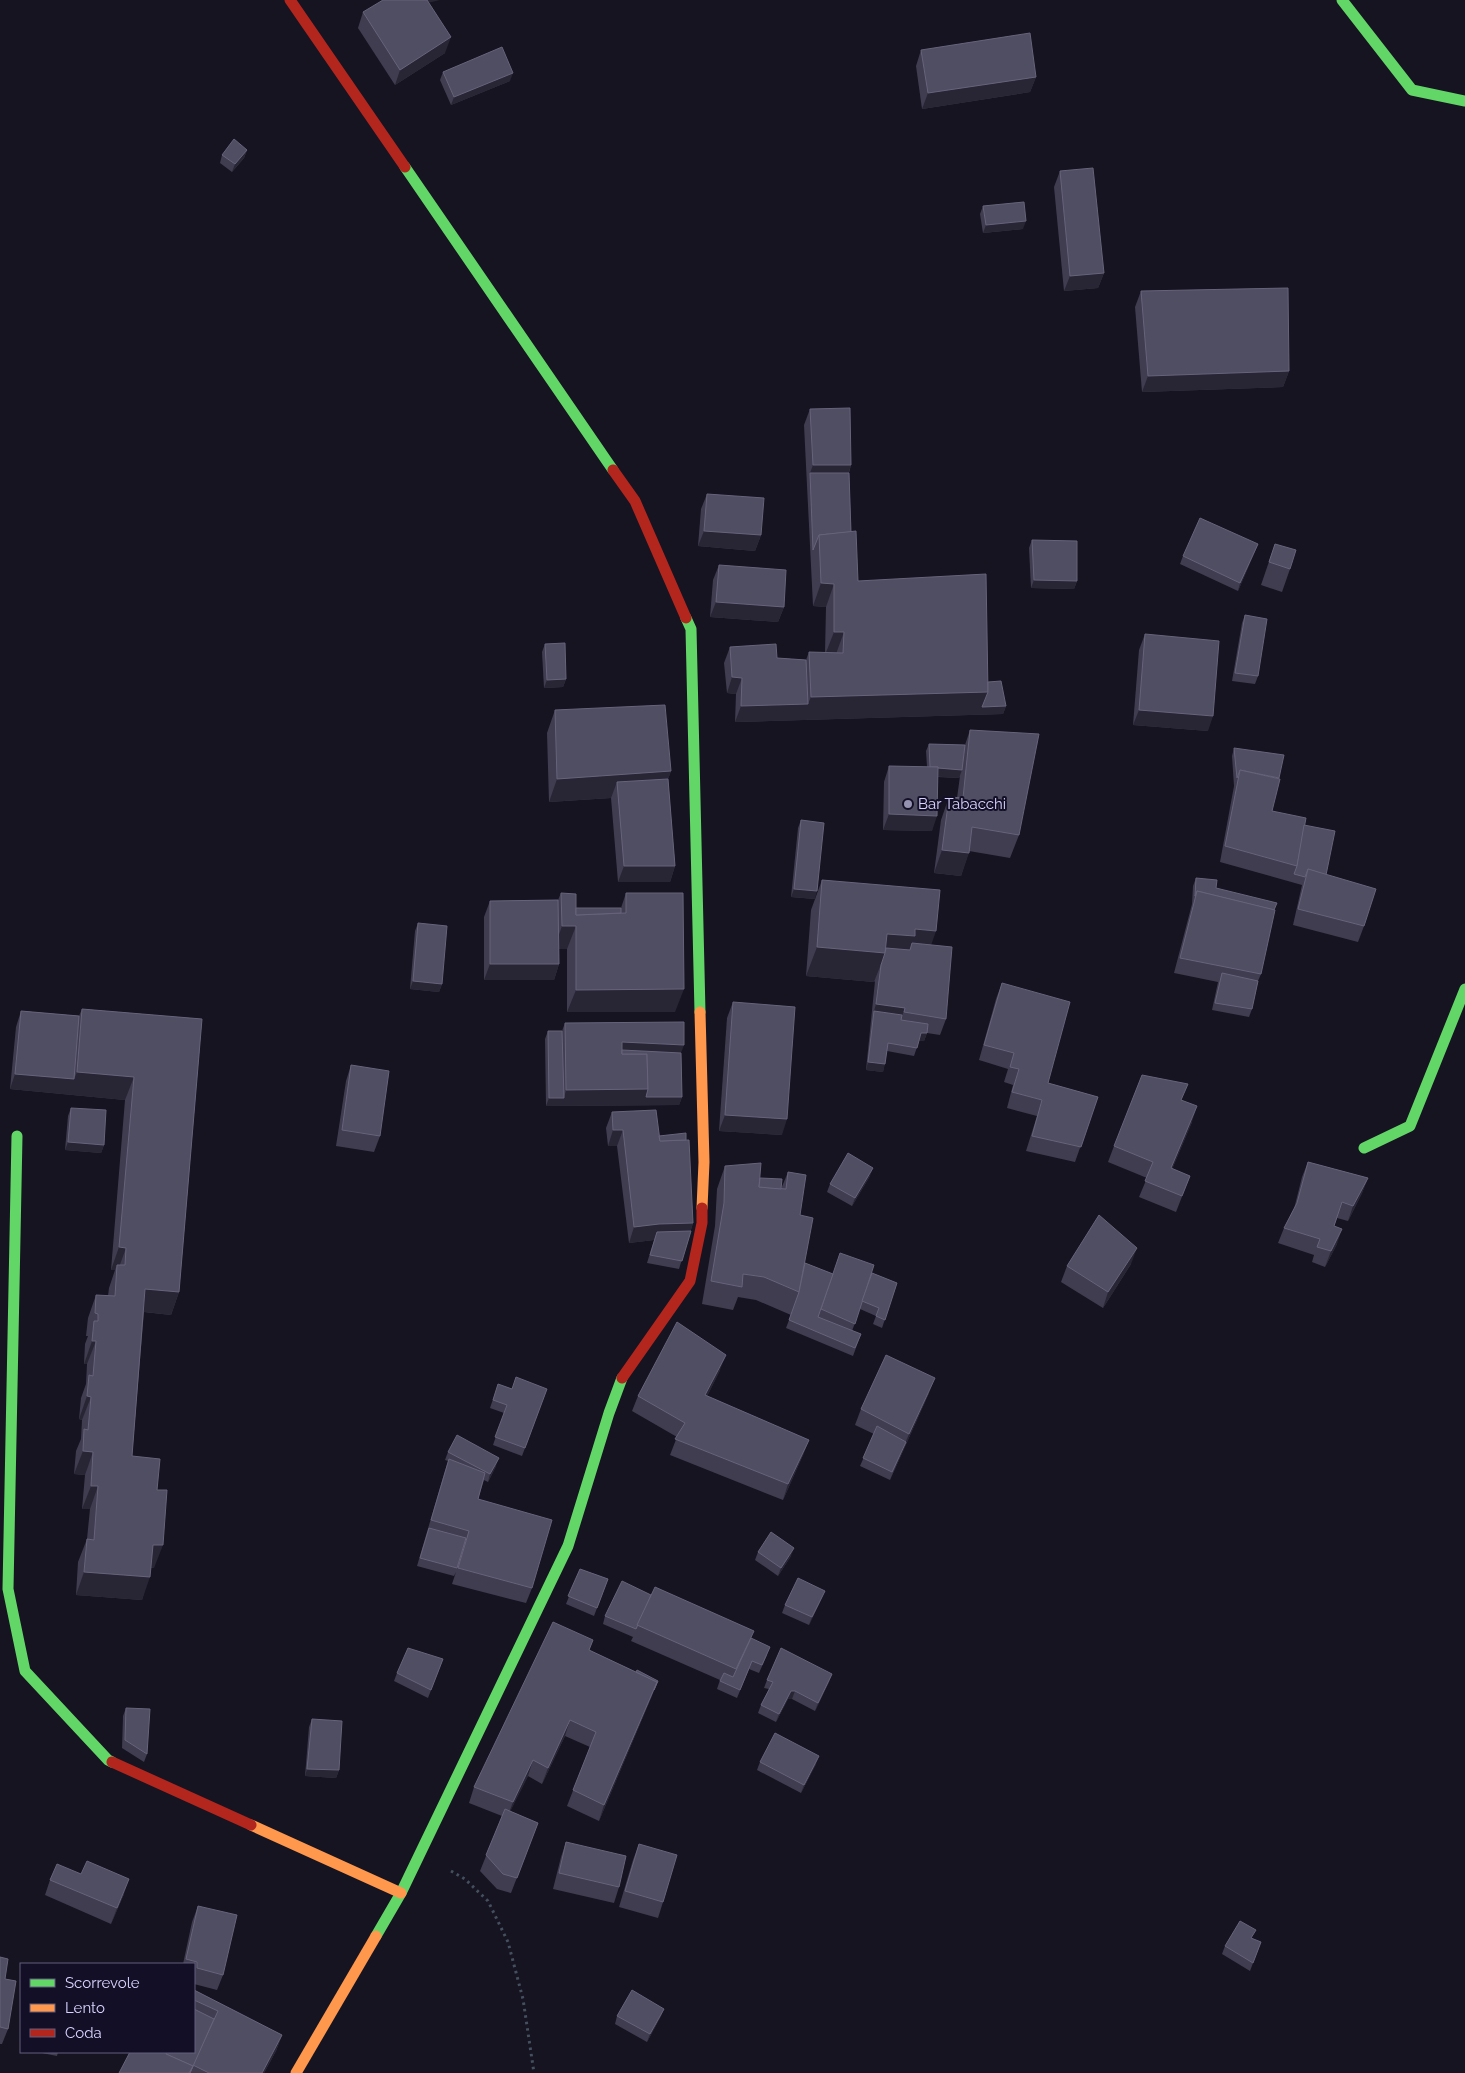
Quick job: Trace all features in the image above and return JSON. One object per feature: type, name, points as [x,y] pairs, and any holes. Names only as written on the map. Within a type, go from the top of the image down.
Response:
[{"type":"street","points":[[290,0],[636,501],[691,629],[704,1162],[702,1223],[690,1281],[622,1378],[609,1413],[568,1546],[401,1893],[296,2073]]},
{"type":"street","points":[[1342,0],[1412,90],[1465,101]]},
{"type":"street","points":[[1364,1148],[1410,1126],[1465,989]]},
{"type":"street","points":[[17,1136],[8,1589],[25,1671],[108,1760],[401,1893]]},
{"type":"path","points":[[420,1854],[465,1879],[488,1901],[508,1942],[522,1999],[534,2073]]},
{"type":"building","points":[[383,0],[427,0],[451,37],[400,70],[363,12]]},
{"type":"building","points":[[1030,33],[1036,77],[928,93],[921,50]]},
{"type":"building","points":[[502,47],[513,73],[454,97],[443,72]]},
{"type":"building","points":[[234,139],[247,150],[235,164],[222,155]]},
{"type":"building","points":[[1093,168],[1104,273],[1070,276],[1060,171]]},
{"type":"building","points":[[1024,202],[1026,221],[986,225],[983,206]]},
{"type":"building","points":[[1288,288],[1289,371],[1148,376],[1141,291]]},
{"type":"building","points":[[850,408],[851,465],[813,465],[810,409]]},
{"type":"building","points":[[810,473],[849,473],[851,532],[819,535],[813,550]]},
{"type":"building","points":[[707,494],[764,498],[761,535],[704,531]]},
{"type":"building","points":[[1200,518],[1258,544],[1240,583],[1183,556]]},
{"type":"building","points":[[856,531],[858,581],[986,574],[988,692],[811,697],[809,652],[843,653],[844,632],[834,632],[834,584],[821,583],[819,535]]},
{"type":"building","points":[[1032,540],[1077,541],[1077,581],[1034,580]]},
{"type":"building","points":[[1275,544],[1296,550],[1290,569],[1269,562]]},
{"type":"building","points":[[719,565],[786,570],[784,607],[716,602]]},
{"type":"building","points":[[1245,615],[1267,619],[1258,676],[1235,673]]},
{"type":"building","points":[[1145,634],[1219,641],[1213,716],[1139,710]]},
{"type":"building","points":[[565,643],[566,679],[547,680],[545,644]]},
{"type":"building","points":[[776,644],[777,658],[806,660],[808,704],[741,706],[742,678],[732,677],[730,647]]},
{"type":"building","points":[[1001,681],[1006,706],[982,707],[988,692],[988,682]]},
{"type":"building","points":[[665,705],[671,771],[557,779],[555,710]]},
{"type":"building","points":[[970,730],[1039,734],[1019,835],[972,827],[969,853],[942,850],[949,797],[963,798]]},
{"type":"building","points":[[929,744],[965,745],[962,770],[930,767]]},
{"type":"building","points":[[1234,748],[1284,755],[1279,778],[1240,770],[1237,778]]},
{"type":"building","points":[[889,766],[938,767],[937,816],[889,814]]},
{"type":"building","points":[[1240,770],[1280,779],[1272,811],[1306,818],[1297,866],[1225,846]]},
{"type":"building","points":[[668,779],[675,866],[624,866],[617,782]]},
{"type":"building","points":[[801,820],[824,823],[817,891],[794,889]]},
{"type":"building","points":[[1304,825],[1335,831],[1326,875],[1308,869],[1305,877],[1294,874]]},
{"type":"building","points":[[1308,869],[1376,889],[1364,926],[1298,909]]},
{"type":"building","points":[[1196,878],[1217,880],[1216,888],[1277,903],[1274,910],[1197,891],[1195,896]]},
{"type":"building","points":[[822,880],[940,890],[936,931],[915,929],[915,936],[887,934],[885,953],[817,947]]},
{"type":"building","points":[[1197,891],[1275,910],[1261,974],[1180,958]]},
{"type":"building","points":[[561,893],[576,894],[576,915],[626,913],[626,893],[683,893],[684,989],[576,990],[576,926],[562,926]]},
{"type":"building","points":[[558,900],[559,964],[490,964],[490,901]]},
{"type":"building","points":[[576,908],[621,908],[621,913],[576,915]]},
{"type":"building","points":[[418,923],[447,926],[442,984],[413,981]]},
{"type":"building","points":[[912,943],[952,947],[946,1019],[904,1012],[905,1008],[876,1004],[881,965],[886,948],[910,950]]},
{"type":"building","points":[[1222,973],[1258,981],[1252,1009],[1215,1003]]},
{"type":"building","points":[[1002,983],[1070,1002],[1048,1083],[1098,1097],[1081,1147],[1032,1136],[1042,1100],[1012,1092],[1019,1069],[1010,1067],[1014,1053],[984,1045]]},
{"type":"building","points":[[733,1002],[795,1007],[787,1119],[725,1115]]},
{"type":"building","points":[[82,1009],[202,1019],[179,1292],[145,1289],[132,1456],[160,1459],[157,1490],[167,1490],[163,1545],[153,1545],[150,1577],[84,1572],[87,1539],[94,1540],[98,1486],[91,1486],[93,1452],[83,1451],[84,1429],[88,1430],[91,1397],[87,1396],[89,1375],[93,1376],[96,1341],[92,1341],[94,1321],[98,1321],[98,1314],[95,1313],[96,1295],[115,1296],[117,1265],[125,1265],[126,1248],[119,1247],[134,1077],[77,1072]]},
{"type":"building","points":[[21,1011],[79,1016],[74,1079],[15,1074]]},
{"type":"building","points":[[874,1011],[902,1015],[901,1020],[928,1024],[927,1033],[921,1033],[917,1048],[888,1043],[885,1064],[868,1062]]},
{"type":"building","points":[[684,1022],[684,1045],[622,1042],[622,1054],[647,1054],[648,1089],[566,1090],[565,1023]]},
{"type":"building","points":[[548,1031],[562,1031],[564,1098],[549,1098]]},
{"type":"building","points":[[622,1050],[681,1053],[682,1097],[646,1097],[648,1089],[647,1054],[622,1054]]},
{"type":"building","points":[[351,1065],[389,1071],[380,1136],[342,1130]]},
{"type":"building","points":[[1142,1075],[1188,1084],[1181,1100],[1197,1106],[1171,1168],[1190,1176],[1182,1196],[1145,1181],[1153,1162],[1114,1146]]},
{"type":"building","points":[[71,1108],[106,1110],[104,1145],[68,1142]]},
{"type":"building","points":[[656,1110],[660,1141],[689,1140],[693,1223],[634,1227],[623,1130],[613,1130],[612,1112]]},
{"type":"building","points":[[686,1133],[686,1140],[660,1141],[659,1136]]},
{"type":"building","points":[[848,1153],[873,1168],[855,1198],[830,1184]]},
{"type":"building","points":[[1308,1162],[1368,1178],[1353,1206],[1342,1202],[1334,1226],[1342,1229],[1331,1251],[1317,1247],[1320,1239],[1284,1228],[1297,1203]]},
{"type":"building","points":[[761,1163],[759,1187],[786,1189],[788,1172],[806,1175],[800,1215],[813,1218],[799,1292],[764,1277],[743,1274],[742,1287],[711,1281],[724,1203],[725,1166]]},
{"type":"building","points":[[760,1178],[782,1179],[781,1189],[759,1187]]},
{"type":"building","points":[[1099,1215],[1137,1248],[1108,1292],[1067,1266]]},
{"type":"building","points":[[691,1231],[682,1261],[650,1255],[657,1232]]},
{"type":"building","points":[[840,1253],[874,1265],[855,1324],[821,1309]]},
{"type":"building","points":[[805,1263],[833,1274],[818,1317],[861,1334],[855,1348],[789,1320],[799,1292]]},
{"type":"building","points":[[872,1273],[897,1283],[885,1320],[876,1316],[879,1308],[862,1301]]},
{"type":"building","points":[[677,1322],[726,1355],[705,1395],[809,1440],[788,1484],[675,1439],[685,1423],[638,1396]]},
{"type":"building","points":[[886,1355],[935,1378],[909,1434],[861,1409]]},
{"type":"building","points":[[516,1377],[547,1389],[525,1448],[495,1437],[507,1405],[493,1400],[498,1384],[512,1389]]},
{"type":"building","points":[[877,1426],[906,1442],[892,1472],[863,1458]]},
{"type":"building","points":[[457,1435],[499,1458],[490,1474],[448,1452]]},
{"type":"building","points":[[449,1459],[485,1473],[478,1499],[552,1520],[532,1588],[458,1568],[469,1531],[431,1520]]},
{"type":"building","points":[[429,1528],[466,1538],[457,1568],[420,1558]]},
{"type":"building","points":[[771,1532],[794,1548],[781,1568],[758,1552]]},
{"type":"building","points":[[580,1569],[608,1579],[597,1608],[568,1596]]},
{"type":"building","points":[[798,1578],[825,1591],[812,1617],[785,1605]]},
{"type":"building","points":[[622,1581],[651,1595],[636,1629],[605,1616]]},
{"type":"building","points":[[655,1587],[754,1631],[736,1669],[637,1625]]},
{"type":"building","points":[[553,1622],[593,1640],[589,1650],[657,1682],[604,1805],[573,1790],[596,1732],[570,1720],[548,1768],[533,1760],[513,1802],[474,1787]]},
{"type":"building","points":[[751,1638],[770,1647],[762,1665],[752,1661],[740,1690],[720,1681],[724,1673],[733,1677]]},
{"type":"building","points":[[408,1648],[443,1659],[431,1690],[397,1673]]},
{"type":"building","points":[[781,1648],[832,1674],[818,1703],[795,1691],[791,1691],[779,1714],[761,1705],[773,1682],[767,1680]]},
{"type":"building","points":[[637,1670],[658,1681],[654,1690],[657,1682],[636,1672]]},
{"type":"building","points":[[126,1708],[150,1709],[147,1754],[125,1740]]},
{"type":"building","points":[[312,1719],[342,1721],[339,1770],[307,1769]]},
{"type":"building","points":[[775,1733],[819,1756],[804,1785],[760,1762]]},
{"type":"building","points":[[505,1809],[538,1823],[517,1878],[503,1874],[486,1855]]},
{"type":"building","points":[[566,1842],[626,1856],[619,1887],[559,1873]]},
{"type":"building","points":[[639,1844],[677,1855],[663,1902],[625,1891]]},
{"type":"building","points":[[87,1861],[129,1879],[117,1908],[50,1880],[57,1864],[81,1874]]},
{"type":"building","points":[[198,1906],[237,1915],[223,1975],[197,1968],[197,1962],[186,1959]]},
{"type":"building","points":[[1240,1921],[1256,1930],[1251,1938],[1261,1942],[1253,1963],[1225,1946]]},
{"type":"building","points":[[0,1957],[8,1959],[5,1979],[16,1981],[8,2029],[0,2027]]},
{"type":"building","points":[[632,1990],[664,2009],[650,2034],[617,2016]]},
{"type":"building","points":[[195,1991],[282,2035],[262,2073],[209,2073],[193,2065],[218,2011],[195,2000]]},
{"type":"building","points":[[195,2010],[214,2019],[190,2073],[193,2066],[166,2054],[195,2053]]},
{"type":"building","points":[[129,2053],[166,2053],[193,2066],[189,2073],[119,2073]]},
{"type":"traffic: fast","points":[[1342,0],[1412,90],[1465,101]]},
{"type":"traffic: fast","points":[[405,167],[613,470]]},
{"type":"traffic: fast","points":[[686,618],[691,629],[700,1012]]},
{"type":"traffic: fast","points":[[1364,1148],[1410,1126],[1465,989]]},
{"type":"traffic: fast","points":[[17,1136],[8,1589],[25,1671],[108,1760],[112,1762]]},
{"type":"traffic: fast","points":[[376,1936],[401,1893],[568,1546],[609,1413],[622,1378]]},
{"type":"traffic: slow","points":[[700,1012],[704,1162],[702,1208]]},
{"type":"traffic: slow","points":[[251,1825],[401,1893]]},
{"type":"traffic: slow","points":[[296,2073],[376,1936]]},
{"type":"traffic: jam","points":[[290,0],[405,167]]},
{"type":"traffic: jam","points":[[613,470],[635,501],[686,618]]},
{"type":"traffic: jam","points":[[622,1378],[690,1281],[702,1223],[702,1208]]},
{"type":"traffic: jam","points":[[112,1762],[251,1825]]},
{"type":"place","name":"Bar Tabacchi","points":[[908,804]]}]
